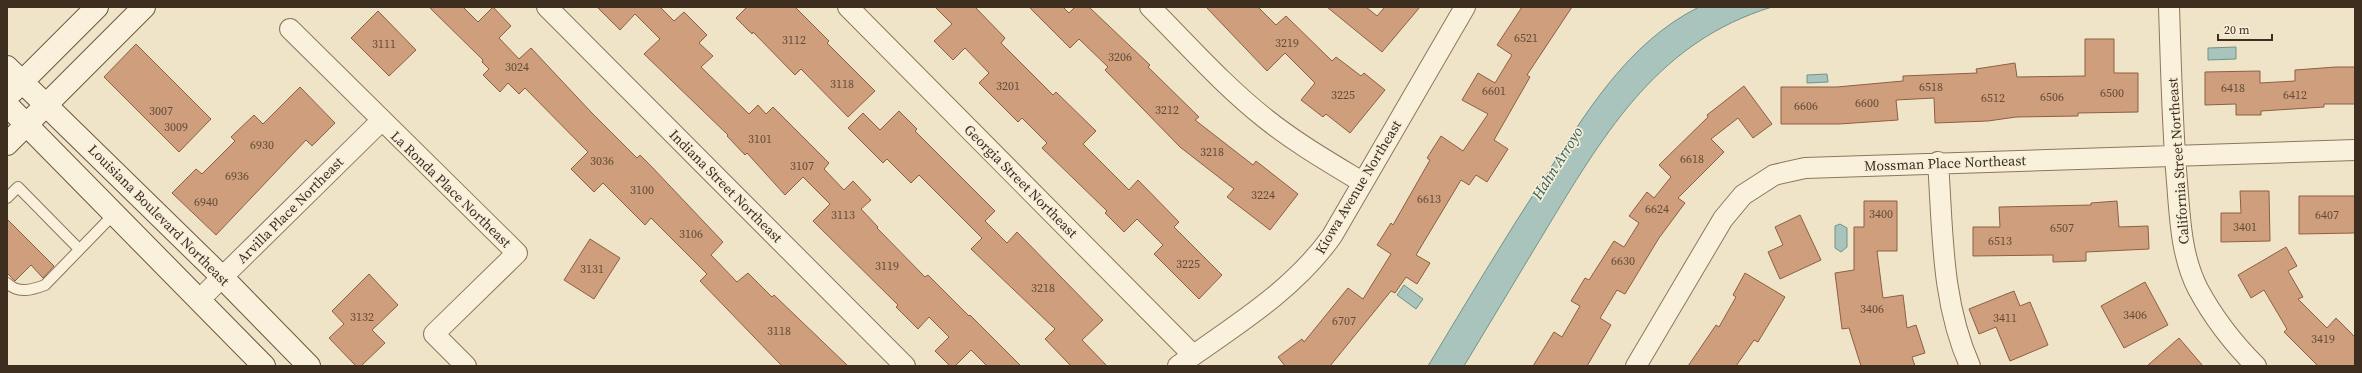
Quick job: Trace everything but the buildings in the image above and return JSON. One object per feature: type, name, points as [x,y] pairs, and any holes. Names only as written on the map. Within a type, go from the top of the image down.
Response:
[{"type":"main road","points":[[7,97],[97,7]]},
{"type":"main road","points":[[7,144],[144,7]]},
{"type":"main road","name":"Louisiana Boulevard Northeast","points":[[7,67],[223,278],[309,366]]},
{"type":"main road","points":[[7,105],[264,366]]},
{"type":"street","name":"Indiana Street Northeast","points":[[547,7],[905,366]]},
{"type":"street","name":"Georgia Street Northeast","points":[[848,7],[1186,361]]},
{"type":"street","points":[[1150,7],[1239,97],[1305,147],[1362,182]]},
{"type":"street","name":"Kiowa Avenue Northeast","points":[[1186,361],[1288,286],[1319,254],[1465,7]]},
{"type":"street","name":"California Street Northeast","points":[[2169,7],[2175,156],[2182,237],[2198,288],[2223,329],[2256,366]]},
{"type":"street","name":"La Ronda Place Northeast","points":[[290,29],[381,121],[517,253],[434,334],[466,366]]},
{"type":"street","name":"Arvilla Place Northeast","points":[[199,300],[381,121]]},
{"type":"street","name":"Mossman Place Northeast","points":[[1636,366],[1723,219],[1744,195],[1774,175],[1805,168],[1938,162],[2355,150]]},
{"type":"street","points":[[1938,162],[1947,294],[1961,346],[1970,366]]},
{"type":"lane","points":[[7,198],[18,187],[79,249]]},
{"type":"lane","points":[[7,283],[12,288],[31,290],[45,285],[115,213]]},
{"type":"water","name":"Hahn Arroyo","points":[[1699,7],[1772,7],[1733,22],[1698,42],[1668,66],[1640,92],[1593,154],[1571,188],[1464,366],[1428,366],[1514,224],[1576,129],[1610,82],[1629,60],[1650,40],[1673,22]]},
{"type":"water","points":[[2236,47],[2236,59],[2208,60],[2208,48]]},
{"type":"water","points":[[1827,74],[1828,82],[1807,83],[1807,75]]},
{"type":"water","points":[[1840,224],[1847,228],[1847,247],[1841,252],[1835,248],[1835,226]]},
{"type":"water","points":[[1404,285],[1423,299],[1416,309],[1397,295]]}]
